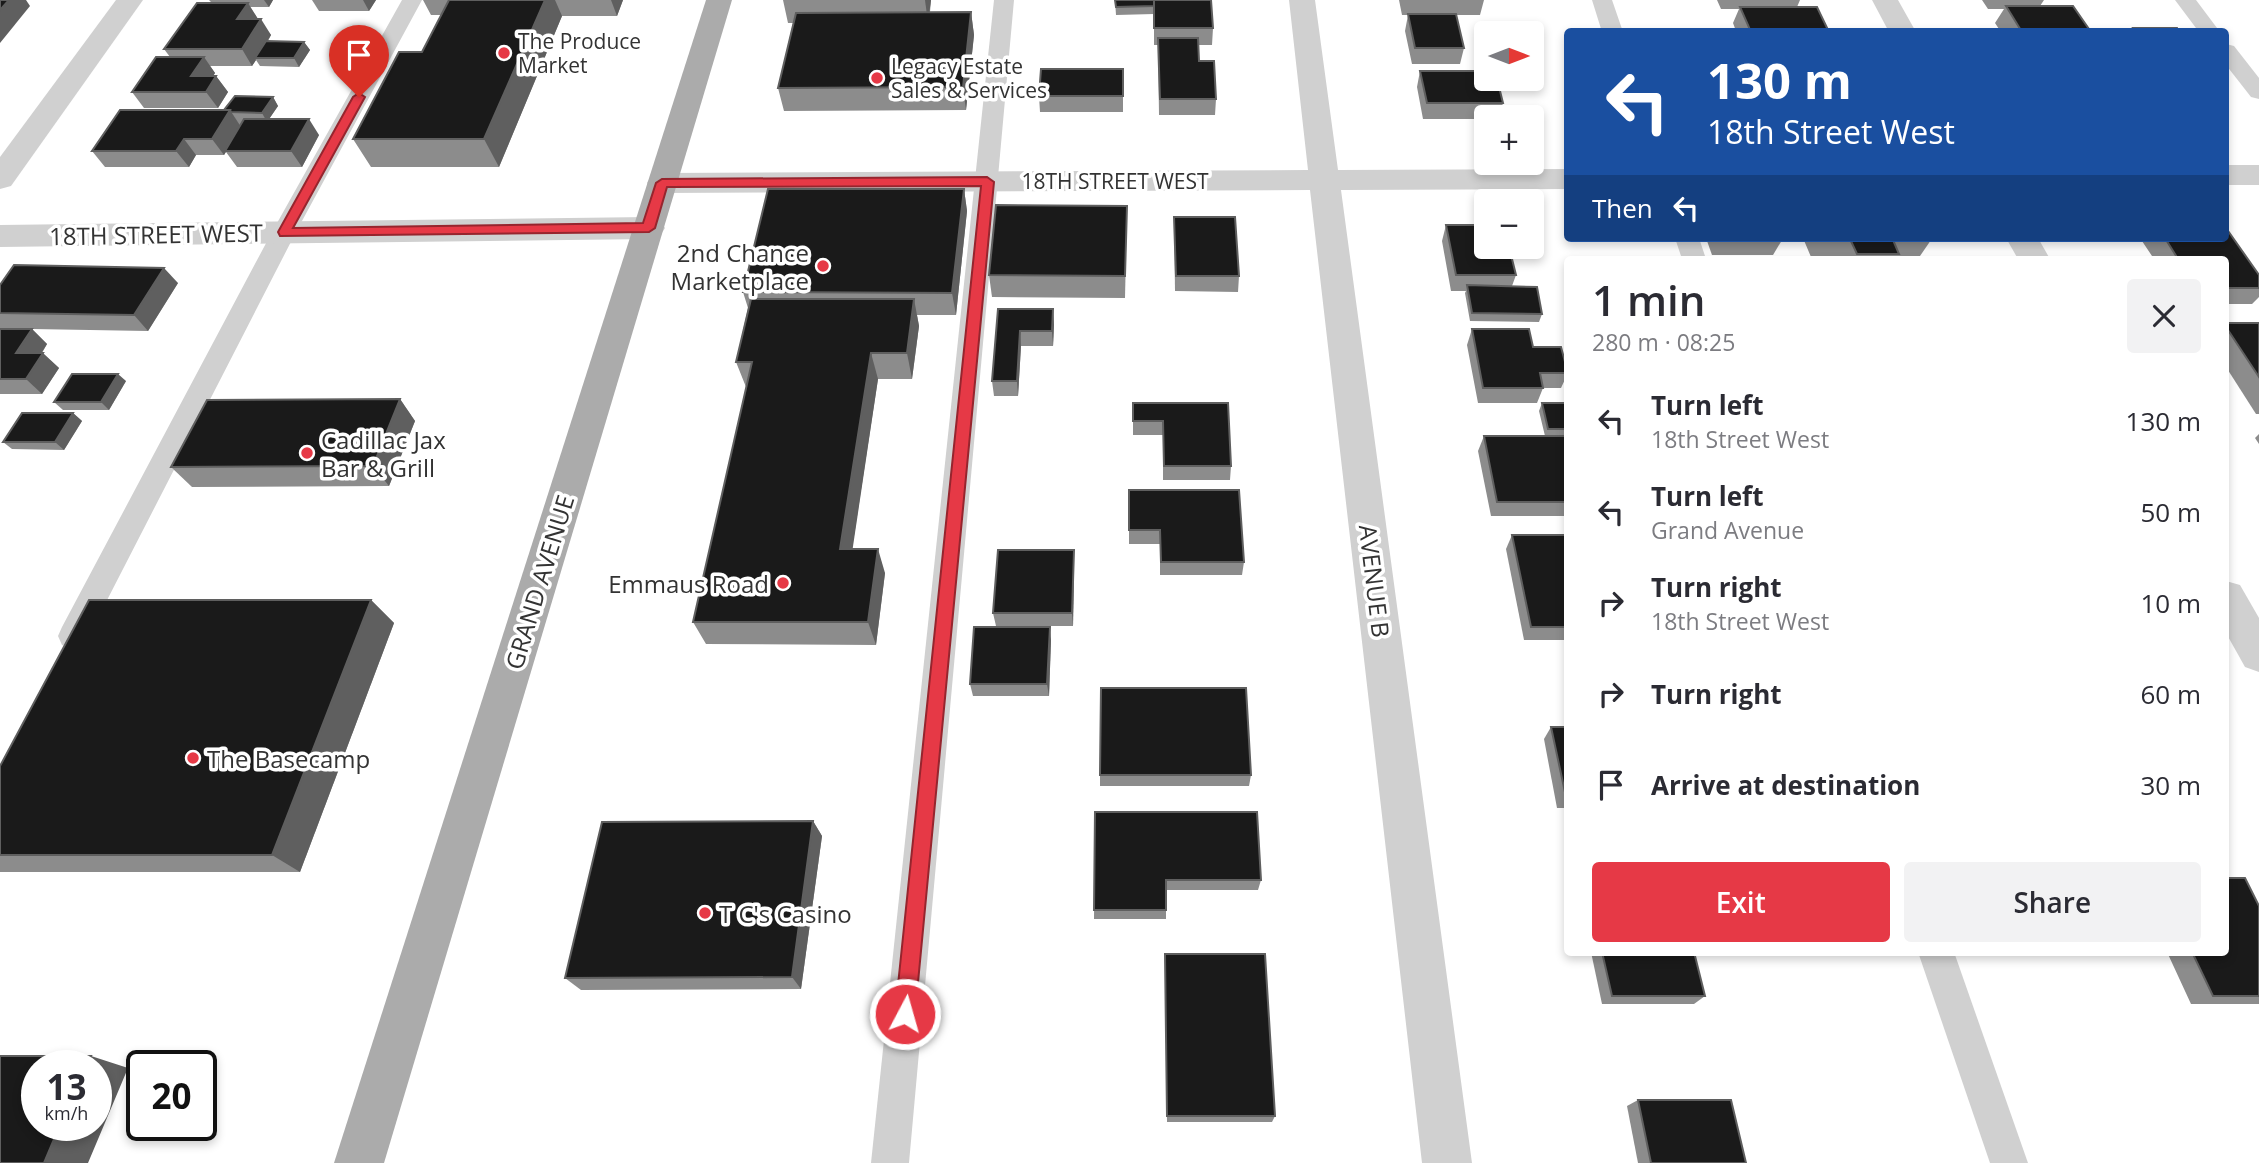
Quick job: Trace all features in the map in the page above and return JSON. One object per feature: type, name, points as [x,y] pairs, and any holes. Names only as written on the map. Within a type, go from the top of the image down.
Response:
[{"type":"main road","name":"GRAND AVENUE","points":[[359,1163],[719,0]]},
{"type":"street","points":[[0,179],[130,0]]},
{"type":"street","name":"AVENUE B","points":[[1302,0],[1447,1163]]},
{"type":"street","points":[[1885,0],[1901,28]]},
{"type":"street","points":[[2229,175],[2259,175]]},
{"type":"street","name":"18TH STREET WEST","points":[[662,183],[1564,179]]},
{"type":"street","name":"18TH STREET WEST","points":[[0,236],[649,228]]},
{"type":"street","points":[[2229,602],[2259,655]]},
{"type":"lane","points":[[63,656],[284,232],[412,0]]},
{"type":"lane","points":[[890,1163],[1004,0]]},
{"type":"lane","points":[[1602,0],[1612,28]]},
{"type":"lane","points":[[2185,0],[2207,28]]},
{"type":"lane","points":[[2229,55],[2259,92]]},
{"type":"lane","points":[[1937,956],[2009,1163]]},
{"type":"building","points":[[0,0],[9,0],[0,10]]},
{"type":"building","points":[[449,0],[545,0],[484,139],[353,139],[399,52],[422,52]]},
{"type":"building","points":[[1115,0],[1154,0],[1154,6],[1116,7]]},
{"type":"building","points":[[1154,0],[1211,0],[1213,28],[1154,28]]},
{"type":"building","points":[[197,3],[248,3],[237,19],[261,19],[242,49],[164,49]]},
{"type":"building","points":[[2006,6],[2073,6],[2088,28],[2020,28]]},
{"type":"building","points":[[1740,7],[1817,7],[1827,28],[1749,28]]},
{"type":"building","points":[[971,12],[963,87],[778,88],[796,13]]},
{"type":"building","points":[[1408,14],[1456,14],[1464,48],[1415,48]]},
{"type":"building","points":[[1158,38],[1198,38],[1199,61],[1214,61],[1216,99],[1160,99]]},
{"type":"building","points":[[266,41],[304,42],[294,58],[255,58]]},
{"type":"building","points":[[156,57],[204,57],[191,76],[216,76],[206,92],[132,92]]},
{"type":"building","points":[[1041,69],[1123,69],[1123,96],[1039,96]]},
{"type":"building","points":[[1420,71],[1474,71],[1474,91],[1500,91],[1503,103],[1427,103]]},
{"type":"building","points":[[235,96],[273,97],[262,113],[224,110]]},
{"type":"building","points":[[120,110],[230,110],[212,139],[184,139],[176,151],[92,151]]},
{"type":"building","points":[[244,119],[309,119],[291,151],[225,151]]},
{"type":"building","points":[[768,189],[964,189],[952,293],[743,292]]},
{"type":"building","points":[[996,205],[1127,206],[1125,276],[989,275]]},
{"type":"building","points":[[1174,217],[1235,217],[1239,276],[1176,276]]},
{"type":"building","points":[[1446,225],[1474,225],[1474,259],[1512,259],[1516,275],[1456,275]]},
{"type":"building","points":[[2229,232],[2259,275],[2259,288],[2229,288],[2229,256],[2176,256],[2167,242],[2229,242]]},
{"type":"building","points":[[1851,242],[1894,242],[1899,254],[1857,254]]},
{"type":"building","points":[[14,265],[164,268],[134,315],[0,313],[0,285]]},
{"type":"building","points":[[1467,285],[1537,287],[1542,314],[1472,313]]},
{"type":"building","points":[[751,299],[914,299],[907,353],[871,353],[840,549],[878,549],[868,622],[693,622],[752,362],[736,362]]},
{"type":"building","points":[[998,309],[1053,309],[1052,331],[1020,331],[1017,381],[992,381]]},
{"type":"building","points":[[2229,323],[2259,323],[2259,377],[2229,332]]},
{"type":"building","points":[[0,329],[32,329],[16,353],[43,353],[26,379],[0,379]]},
{"type":"building","points":[[1472,329],[1529,329],[1533,347],[1561,347],[1564,373],[1540,373],[1543,388],[1483,388]]},
{"type":"building","points":[[72,374],[118,374],[101,402],[54,402]]},
{"type":"building","points":[[400,399],[373,466],[171,467],[207,400]]},
{"type":"building","points":[[1133,403],[1228,403],[1231,466],[1164,466],[1163,421],[1133,421]]},
{"type":"building","points":[[1542,403],[1564,403],[1564,429],[1548,429]]},
{"type":"building","points":[[22,413],[73,413],[55,442],[3,442]]},
{"type":"building","points":[[1484,436],[1564,436],[1564,502],[1497,502]]},
{"type":"building","points":[[1129,490],[1239,490],[1244,562],[1161,562],[1160,530],[1129,530]]},
{"type":"building","points":[[1512,535],[1564,535],[1564,627],[1531,627]]},
{"type":"building","points":[[998,550],[1074,550],[1072,613],[993,613]]},
{"type":"building","points":[[89,600],[371,600],[272,855],[0,855],[0,766]]},
{"type":"building","points":[[974,627],[1050,627],[1047,684],[970,684]]},
{"type":"building","points":[[1101,688],[1246,688],[1251,775],[1100,775]]},
{"type":"building","points":[[1551,727],[1564,727],[1564,788]]},
{"type":"building","points":[[1095,812],[1257,812],[1261,880],[1166,880],[1166,910],[1094,910]]},
{"type":"building","name":"T C's Casino","points":[[813,821],[792,977],[565,978],[602,822]]},
{"type":"building","points":[[2229,878],[2245,878],[2259,906],[2259,996],[2213,996],[2194,956],[2229,956]]},
{"type":"building","points":[[1165,954],[1265,954],[1275,1116],[1167,1116]]},
{"type":"building","points":[[1603,956],[1695,956],[1705,996],[1612,996]]},
{"type":"building","points":[[0,1056],[21,1056],[21,1141],[53,1141],[44,1163],[0,1163]]},
{"type":"building","points":[[1638,1100],[1731,1100],[1746,1163],[1651,1163]]},
{"type":"place","name":"The Produce Market","points":[[504,53]]},
{"type":"place","name":"Legacy Estate Sales & Services","points":[[877,78]]},
{"type":"place","name":"2nd Chance Marketplace","points":[[823,266]]},
{"type":"place","name":"Cadillac Jax Bar & Grill","points":[[307,453]]},
{"type":"place","name":"Emmaus Road","points":[[783,583]]},
{"type":"place","name":"The Basecamp","points":[[193,758]]},
{"type":"place","name":"T C's Casino","points":[[705,913]]},
{"type":"route","points":[[359,97],[284,232],[649,228],[662,183],[987,182],[905,1014]]}]
